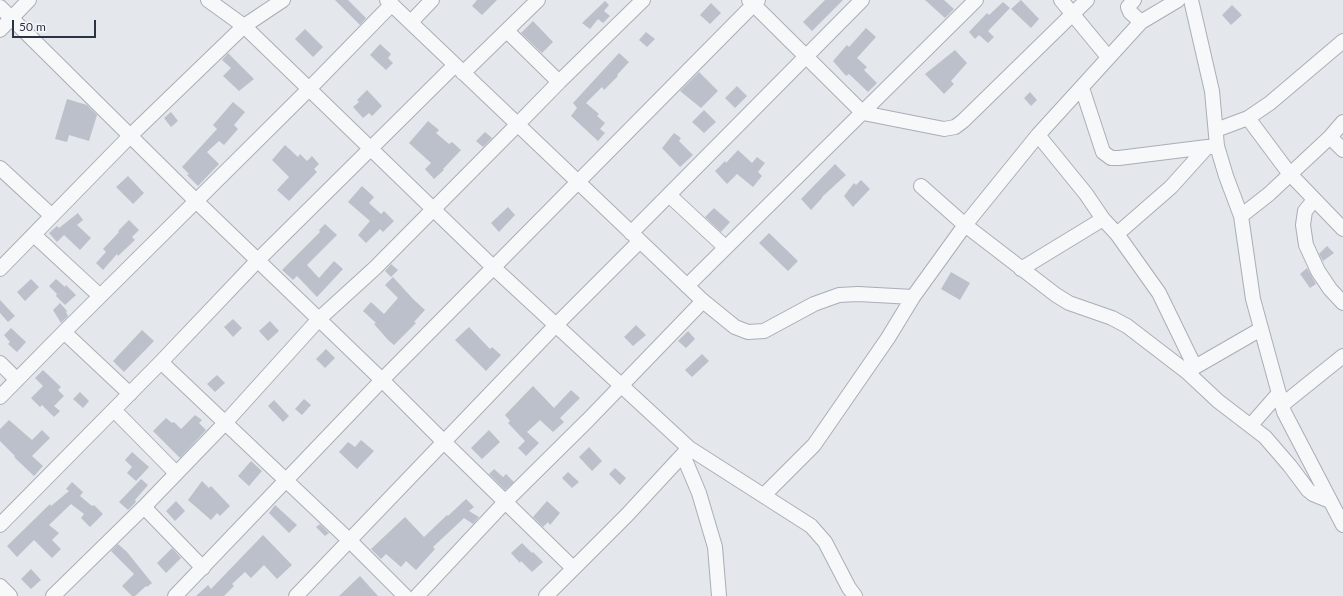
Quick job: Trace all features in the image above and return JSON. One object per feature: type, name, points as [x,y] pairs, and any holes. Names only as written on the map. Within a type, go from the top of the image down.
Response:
[{"type":"street","points":[[0,30],[29,0]]},
{"type":"street","points":[[208,0],[244,26],[493,267],[622,385],[686,451],[764,495],[811,526],[825,542],[849,588],[855,596]]},
{"type":"street","points":[[0,269],[130,136],[244,26],[283,0]]},
{"type":"street","points":[[410,22],[432,0]]},
{"type":"street","points":[[0,525],[162,362],[258,260],[370,149],[459,69],[507,31],[538,0]]},
{"type":"street","points":[[53,596],[144,507],[225,423],[319,319],[375,268],[559,82],[643,0]]},
{"type":"street","points":[[296,596],[556,325],[635,237],[669,195],[862,0]]},
{"type":"street","points":[[687,286],[976,0]]},
{"type":"street","points":[[1061,0],[1108,57]]},
{"type":"street","points":[[175,596],[382,380],[754,1],[863,113],[944,130],[955,127],[1087,0]]},
{"type":"street","points":[[1134,0],[1128,7],[1130,12],[1141,22]]},
{"type":"street","points":[[764,495],[814,445],[888,338],[913,296],[965,225],[1038,135],[1141,22],[1178,0]]},
{"type":"street","points":[[1117,234],[1171,187],[1212,146],[1216,130],[1212,90],[1191,0]]},
{"type":"street","points":[[0,398],[100,296],[309,89],[389,2],[687,286],[735,327],[748,332],[764,331],[814,304],[840,295],[858,294],[913,296]]},
{"type":"street","points":[[0,7],[196,201],[382,380],[573,568]]},
{"type":"street","points":[[507,31],[559,82]]},
{"type":"street","points":[[1216,130],[1248,118],[1270,103],[1343,41]]},
{"type":"street","points":[[1082,88],[1103,152],[1111,158],[1212,146]]},
{"type":"street","points":[[1248,118],[1290,173],[1343,229]]},
{"type":"street","points":[[1241,216],[1269,194],[1330,137],[1343,122]]},
{"type":"street","points":[[1038,135],[1117,234],[1159,293],[1191,369]]},
{"type":"street","points":[[1330,137],[1343,150]]},
{"type":"street","points":[[1212,146],[1226,176],[1241,216],[1253,299],[1284,412],[1343,525]]},
{"type":"street","points":[[0,168],[52,216]]},
{"type":"street","points":[[921,186],[965,225],[1021,269],[1069,303],[1112,318],[1128,326],[1191,369],[1218,401],[1251,425],[1265,438],[1290,466],[1308,490],[1313,494],[1330,501]]},
{"type":"street","points":[[669,195],[725,247]]},
{"type":"street","points":[[1314,200],[1305,211],[1303,225],[1306,245],[1318,271],[1330,289],[1343,303]]},
{"type":"street","points":[[1021,269],[1104,219]]},
{"type":"street","points":[[34,235],[100,296]]},
{"type":"street","points":[[417,596],[506,501],[622,385],[703,301]]},
{"type":"street","points":[[1191,369],[1261,329]]},
{"type":"street","points":[[64,332],[130,394]]},
{"type":"street","points":[[1251,425],[1281,399],[1343,356]]},
{"type":"street","points":[[162,362],[350,541],[405,596]]},
{"type":"street","points":[[0,363],[17,380]]},
{"type":"street","points":[[114,410],[176,473]]},
{"type":"street","points":[[546,596],[627,515],[686,451]]},
{"type":"street","points":[[686,451],[715,547],[719,596]]},
{"type":"street","points":[[144,507],[203,568]]},
{"type":"street","points":[[0,586],[10,596]]},
{"type":"building","points":[[335,0],[348,0],[366,18],[360,25]]},
{"type":"building","points":[[477,0],[497,0],[482,15],[472,6]]},
{"type":"building","points":[[825,0],[843,0],[812,31],[803,22]]},
{"type":"building","points":[[925,0],[944,0],[954,9],[945,18]]},
{"type":"building","points":[[1021,0],[1039,19],[1031,28],[1011,9]]},
{"type":"building","points":[[605,1],[609,5],[604,11],[610,16],[603,23],[598,19],[590,29],[582,23]]},
{"type":"building","points":[[1003,2],[1010,8],[988,31],[994,37],[988,43],[979,35],[975,39],[969,32],[987,13],[989,15]]},
{"type":"building","points":[[711,3],[721,13],[710,24],[700,15]]},
{"type":"building","points":[[1232,5],[1242,15],[1231,25],[1222,15]]},
{"type":"building","points":[[533,21],[553,42],[542,53],[521,33]]},
{"type":"building","points":[[866,28],[876,37],[857,58],[867,67],[864,70],[877,83],[868,92],[849,74],[846,76],[833,61],[847,45],[849,47]]},
{"type":"building","points":[[305,29],[323,47],[313,57],[295,39]]},
{"type":"building","points":[[646,32],[655,39],[647,47],[639,40]]},
{"type":"building","points":[[380,44],[391,54],[388,58],[393,63],[386,70],[370,55]]},
{"type":"building","points":[[955,50],[967,63],[951,81],[954,84],[944,94],[925,74]]},
{"type":"building","points":[[228,53],[254,79],[239,91],[223,76],[231,68],[222,60]]},
{"type":"building","points":[[619,53],[629,62],[604,90],[602,87],[586,103],[599,114],[597,116],[605,123],[600,129],[605,133],[598,141],[571,116],[577,108],[573,103]]},
{"type":"building","points":[[699,72],[718,91],[701,108],[680,91]]},
{"type":"building","points":[[737,86],[747,96],[735,108],[725,98]]},
{"type":"building","points":[[367,90],[382,106],[372,116],[369,113],[363,118],[353,107],[359,102],[357,100]]},
{"type":"building","points":[[1030,92],[1037,100],[1031,106],[1024,98]]},
{"type":"building","points":[[67,99],[87,105],[97,115],[89,141],[69,135],[67,142],[55,139]]},
{"type":"building","points":[[233,102],[245,112],[234,125],[238,129],[224,145],[219,141],[207,152],[219,164],[198,186],[187,175],[189,174],[182,167],[217,129],[213,125]]},
{"type":"building","points":[[704,110],[716,122],[704,133],[692,122]]},
{"type":"building","points":[[171,112],[178,121],[171,127],[164,118]]},
{"type":"building","points":[[428,121],[439,130],[436,133],[449,144],[452,142],[461,150],[434,179],[425,169],[431,163],[409,143]]},
{"type":"building","points":[[485,132],[492,138],[483,147],[476,141]]},
{"type":"building","points":[[674,133],[681,138],[679,141],[693,155],[680,167],[662,148]]},
{"type":"building","points":[[285,145],[298,157],[300,154],[307,161],[312,156],[319,164],[314,169],[317,172],[289,201],[277,190],[289,177],[272,160]]},
{"type":"building","points":[[738,150],[752,163],[757,157],[765,163],[758,172],[762,176],[753,187],[737,174],[727,184],[715,171],[725,161],[726,163]]},
{"type":"building","points":[[835,164],[846,175],[822,197],[811,210],[801,199]]},
{"type":"building","points":[[128,176],[144,193],[133,204],[116,187]]},
{"type":"building","points":[[861,180],[870,189],[853,207],[844,196],[854,183],[856,185]]},
{"type":"building","points":[[362,186],[374,197],[369,203],[381,214],[384,211],[394,221],[383,232],[380,229],[366,243],[358,235],[370,221],[348,202]]},
{"type":"building","points":[[508,207],[515,215],[499,232],[491,223]]},
{"type":"building","points":[[714,208],[730,222],[721,232],[705,217]]},
{"type":"building","points":[[78,213],[83,220],[77,225],[91,238],[80,250],[64,235],[57,242],[49,233],[57,226],[59,228]]},
{"type":"building","points":[[129,220],[139,230],[132,237],[135,240],[118,256],[117,254],[103,270],[96,263],[106,252],[103,249]]},
{"type":"building","points":[[325,224],[337,235],[307,265],[319,278],[334,261],[343,269],[317,297],[297,276],[293,280],[282,270],[320,232],[319,230]]},
{"type":"building","points":[[769,233],[798,261],[788,271],[759,243]]},
{"type":"building","points":[[1327,246],[1334,253],[1323,261],[1319,254]]},
{"type":"building","points":[[391,264],[398,270],[391,277],[385,271]]},
{"type":"building","points":[[1307,268],[1316,284],[1310,288],[1300,274]]},
{"type":"building","points":[[951,272],[970,283],[960,300],[941,289]]},
{"type":"building","points":[[393,277],[425,310],[414,322],[416,323],[394,345],[374,324],[376,323],[363,311],[371,302],[384,314],[398,298],[385,285]]},
{"type":"building","points":[[31,279],[39,287],[25,301],[17,292]]},
{"type":"building","points":[[56,279],[65,287],[66,285],[76,295],[65,305],[49,286]]},
{"type":"building","points":[[0,300],[15,316],[8,322],[0,313]]},
{"type":"building","points":[[60,303],[67,311],[68,316],[61,323],[53,310]]},
{"type":"building","points":[[233,319],[242,328],[233,337],[224,327]]},
{"type":"building","points":[[270,321],[279,331],[268,341],[259,331]]},
{"type":"building","points":[[636,325],[646,335],[633,346],[624,337]]},
{"type":"building","points":[[469,327],[490,349],[492,347],[501,355],[486,371],[455,340]]},
{"type":"building","points":[[11,328],[26,342],[17,352],[8,344],[10,342],[4,335]]},
{"type":"building","points":[[142,330],[154,341],[124,372],[113,361]]},
{"type":"building","points":[[688,331],[695,339],[686,348],[678,341]]},
{"type":"building","points":[[326,349],[335,358],[325,368],[316,359]]},
{"type":"building","points":[[702,354],[709,361],[692,377],[685,370]]},
{"type":"building","points":[[43,370],[61,387],[58,390],[64,396],[54,406],[60,411],[54,417],[42,405],[40,407],[31,398],[43,386],[35,378]]},
{"type":"building","points":[[217,375],[225,383],[215,392],[207,384]]},
{"type":"building","points":[[533,386],[554,408],[571,390],[580,398],[560,418],[564,422],[553,432],[540,420],[527,432],[539,443],[526,456],[518,448],[525,441],[508,423],[510,421],[505,415]]},
{"type":"building","points":[[80,392],[89,401],[83,408],[73,399]]},
{"type":"building","points":[[304,399],[311,405],[302,415],[295,409]]},
{"type":"building","points":[[274,400],[289,416],[283,422],[268,406]]},
{"type":"building","points":[[195,415],[202,420],[199,423],[206,430],[180,458],[153,431],[166,418],[172,423],[174,422],[181,429]]},
{"type":"building","points":[[9,420],[32,440],[42,430],[50,438],[32,456],[43,466],[34,476],[0,441],[0,429]]},
{"type":"building","points":[[489,430],[500,442],[482,459],[471,448]]},
{"type":"building","points":[[361,440],[374,451],[357,469],[339,452],[348,442],[355,447]]},
{"type":"building","points":[[589,447],[602,461],[592,471],[579,457]]},
{"type":"building","points":[[132,452],[149,467],[136,481],[127,473],[132,467],[125,460]]},
{"type":"building","points":[[251,461],[262,471],[249,486],[238,476]]},
{"type":"building","points":[[615,468],[626,478],[620,485],[609,474]]},
{"type":"building","points":[[494,469],[503,477],[506,474],[514,482],[505,490],[489,474]]},
{"type":"building","points":[[568,472],[579,482],[572,488],[562,478]]},
{"type":"building","points":[[141,479],[148,485],[135,500],[136,502],[128,510],[119,502]]},
{"type":"building","points":[[202,481],[209,488],[211,486],[230,506],[220,516],[217,513],[211,520],[188,500]]},
{"type":"building","points":[[72,482],[83,492],[80,496],[92,506],[94,505],[103,514],[90,527],[81,518],[84,514],[71,504],[49,525],[59,533],[52,540],[61,549],[52,558],[34,540],[17,557],[7,546],[50,504],[51,506],[69,491],[66,489]]},
{"type":"building","points":[[466,499],[474,507],[469,511],[479,517],[473,524],[464,518],[433,547],[435,549],[416,570],[406,561],[401,567],[386,554],[381,559],[371,549],[405,517],[424,537]]},
{"type":"building","points":[[176,501],[185,511],[175,521],[166,511]]},
{"type":"building","points":[[547,501],[560,513],[550,525],[548,522],[543,527],[533,517]]},
{"type":"building","points":[[275,505],[297,525],[289,533],[269,513]]},
{"type":"building","points":[[320,524],[329,533],[325,536],[316,527]]},
{"type":"building","points":[[263,535],[292,565],[277,579],[264,565],[251,578],[245,572],[232,584],[234,586],[224,596],[196,596],[208,585],[211,589]]},
{"type":"building","points":[[522,543],[543,562],[532,572],[521,561],[520,563],[511,553]]},
{"type":"building","points":[[118,544],[127,552],[152,583],[147,587],[146,586],[135,596],[132,596],[122,586],[134,574],[111,551]]},
{"type":"building","points":[[172,548],[181,558],[166,573],[157,563]]},
{"type":"building","points":[[31,569],[41,580],[31,589],[21,579]]},
{"type":"building","points":[[360,576],[378,596],[339,596]]}]
